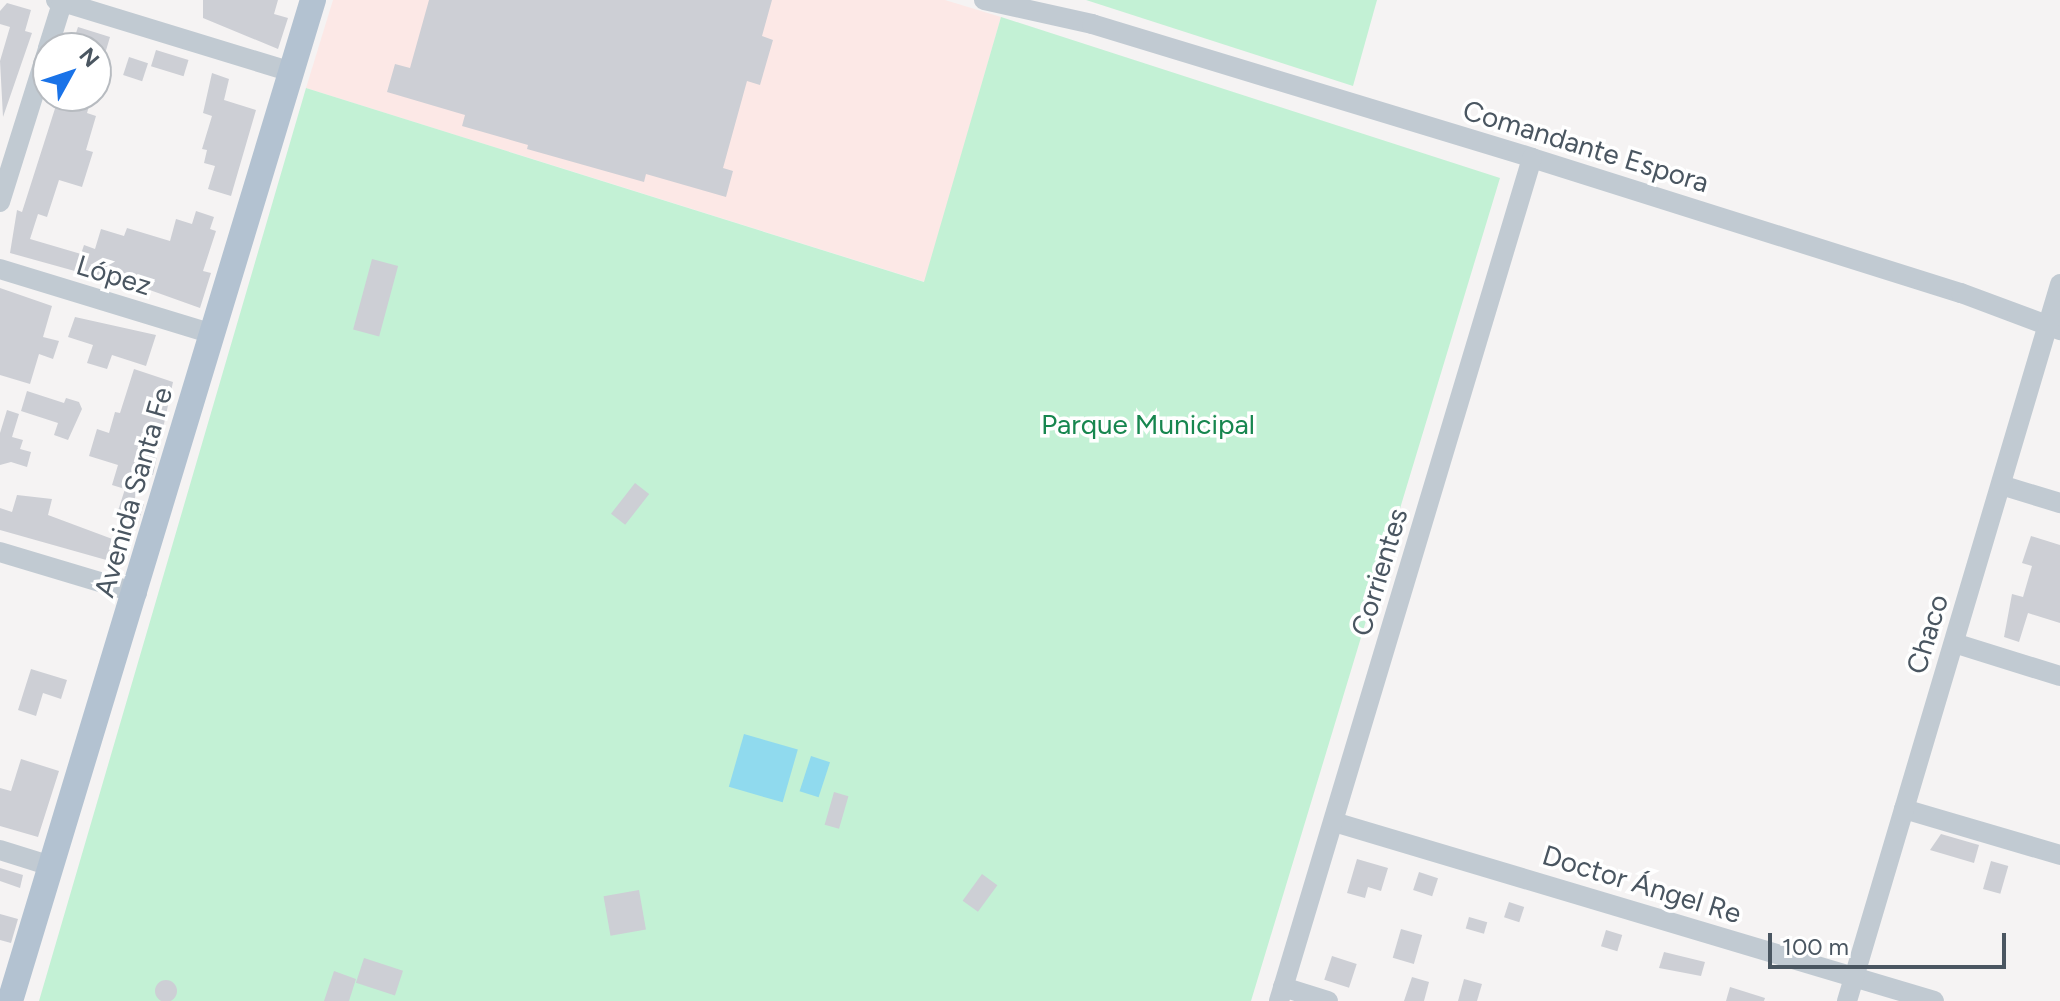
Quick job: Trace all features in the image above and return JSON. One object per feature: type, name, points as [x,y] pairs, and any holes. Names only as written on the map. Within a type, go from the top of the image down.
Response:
[{"type":"main road","name":"Avenida Santa Fe","points":[[10,1001],[137,593],[313,0]]},
{"type":"street","name":"Comandante Espora","points":[[984,0],[1092,24],[1532,158],[1961,293],[2054,328]]},
{"type":"street","name":"Comandante Espora","points":[[1037,0],[1092,24]]},
{"type":"street","points":[[52,32],[61,1],[291,72]]},
{"type":"street","points":[[0,202],[32,99]]},
{"type":"street","name":"Corrientes","points":[[1281,994],[1532,158]]},
{"type":"street","name":"López","points":[[0,269],[212,334]]},
{"type":"street","name":"Chaco","points":[[1847,1001],[2001,485],[2054,328],[2060,284]]},
{"type":"street","points":[[2001,485],[2060,503]]},
{"type":"street","points":[[0,552],[137,593]]},
{"type":"street","points":[[1954,643],[2060,676]]},
{"type":"street","points":[[1904,809],[2060,855]]},
{"type":"street","name":"Doctor Ángel Re","points":[[1334,822],[1934,1001]]},
{"type":"street","points":[[0,850],[51,866]]},
{"type":"street","points":[[1281,994],[1328,1001]]},
{"type":"shaded area","points":[[333,0],[945,0],[1001,17],[925,282],[306,88]]},
{"type":"green space","points":[[1086,0],[1377,0],[1353,86]]},
{"type":"green space","name":"Parque Municipal","points":[[1001,17],[1500,178],[1251,1001],[39,1001],[306,88],[924,282]]},
{"type":"water","points":[[744,734],[798,749],[783,802],[729,787]]},
{"type":"water","points":[[811,756],[830,762],[819,797],[800,791]]},
{"type":"building","points":[[203,0],[278,0],[274,14],[288,18],[278,49],[203,18]]},
{"type":"building","points":[[429,0],[772,0],[762,36],[773,40],[760,85],[747,81],[723,168],[733,171],[726,197],[646,174],[644,182],[527,149],[528,145],[462,126],[465,115],[387,92],[395,64],[410,68]]},
{"type":"building","points":[[7,3],[31,10],[25,31],[32,33],[3,117],[0,61],[10,27],[0,24],[0,11]]},
{"type":"building","points":[[78,27],[94,32],[76,32]]},
{"type":"building","points":[[156,50],[189,60],[184,76],[151,66]]},
{"type":"building","points":[[129,57],[148,63],[142,81],[123,75]]},
{"type":"building","points":[[212,73],[229,79],[224,100],[256,110],[231,196],[208,189],[215,166],[204,163],[207,150],[202,149],[212,116],[203,113]]},
{"type":"building","points":[[54,112],[87,112],[96,116],[86,150],[93,152],[82,187],[59,180],[47,217],[38,214],[30,239],[81,254],[84,245],[95,249],[101,229],[124,236],[127,228],[170,241],[176,219],[192,224],[196,211],[214,217],[210,229],[216,231],[203,271],[211,273],[200,308],[119,279],[118,283],[10,253],[17,210],[22,212]]},
{"type":"building","points":[[372,259],[398,266],[379,337],[353,330]]},
{"type":"building","points":[[0,288],[52,306],[43,337],[59,341],[53,359],[39,354],[30,384],[0,375]]},
{"type":"building","points":[[75,317],[156,335],[146,366],[112,355],[107,369],[87,363],[93,345],[68,337]]},
{"type":"building","points":[[134,369],[173,382],[153,475],[143,472],[134,501],[144,504],[138,523],[116,517],[125,489],[112,485],[118,465],[89,456],[97,429],[109,433],[115,412],[120,413]]},
{"type":"building","points":[[27,391],[64,403],[66,398],[79,402],[82,409],[68,440],[54,435],[58,423],[21,411]]},
{"type":"building","points":[[7,410],[19,414],[12,437],[23,440],[20,449],[31,452],[27,467],[11,462],[0,465],[0,433]]},
{"type":"building","points":[[635,483],[649,494],[625,525],[611,514]]},
{"type":"building","points":[[17,495],[52,499],[48,515],[115,540],[112,547],[128,552],[124,565],[0,530],[0,508],[12,512]]},
{"type":"building","points":[[2031,536],[2060,545],[2060,623],[2028,613],[2019,642],[2004,637],[2012,594],[2023,597],[2032,566],[2022,563]]},
{"type":"building","points":[[31,669],[67,680],[61,699],[43,693],[36,716],[18,710]]},
{"type":"building","points":[[21,759],[59,771],[38,837],[0,826],[0,788],[11,791]]},
{"type":"building","points":[[834,792],[848,796],[839,829],[825,825]]},
{"type":"building","points":[[1941,834],[1979,845],[1974,863],[1930,850]]},
{"type":"building","points":[[1357,859],[1388,868],[1381,891],[1368,887],[1365,898],[1347,893]]},
{"type":"building","points":[[1991,861],[2008,866],[2000,894],[1983,889]]},
{"type":"building","points":[[0,868],[23,875],[20,888],[0,881]]},
{"type":"building","points":[[1419,872],[1438,878],[1432,896],[1413,890]]},
{"type":"building","points":[[982,874],[997,885],[978,912],[963,901]]},
{"type":"building","points":[[639,890],[646,929],[610,936],[604,896]]},
{"type":"building","points":[[1509,902],[1524,907],[1519,922],[1504,917]]},
{"type":"building","points":[[0,914],[18,919],[11,943],[0,940]]},
{"type":"building","points":[[1469,917],[1487,922],[1484,934],[1466,929]]},
{"type":"building","points":[[1401,929],[1422,935],[1414,964],[1393,958]]},
{"type":"building","points":[[1606,930],[1622,935],[1617,951],[1601,946]]},
{"type":"building","points":[[1664,952],[1705,962],[1701,976],[1659,968]]},
{"type":"building","points":[[1332,956],[1357,964],[1349,988],[1324,980]]},
{"type":"building","points":[[364,958],[403,971],[395,995],[356,983]]},
{"type":"building","points":[[334,971],[356,979],[349,1001],[324,1001]]},
{"type":"building","points":[[1412,977],[1429,982],[1424,1001],[1404,1001]]},
{"type":"building","points":[[1464,979],[1482,984],[1477,1001],[1458,1001]]},
{"type":"building","points":[[166,980],[174,983],[177,991],[174,999],[166,1002],[158,999],[155,991],[158,983]]},
{"type":"building","points":[[1730,987],[1765,998],[1764,1001],[1726,1001]]}]
